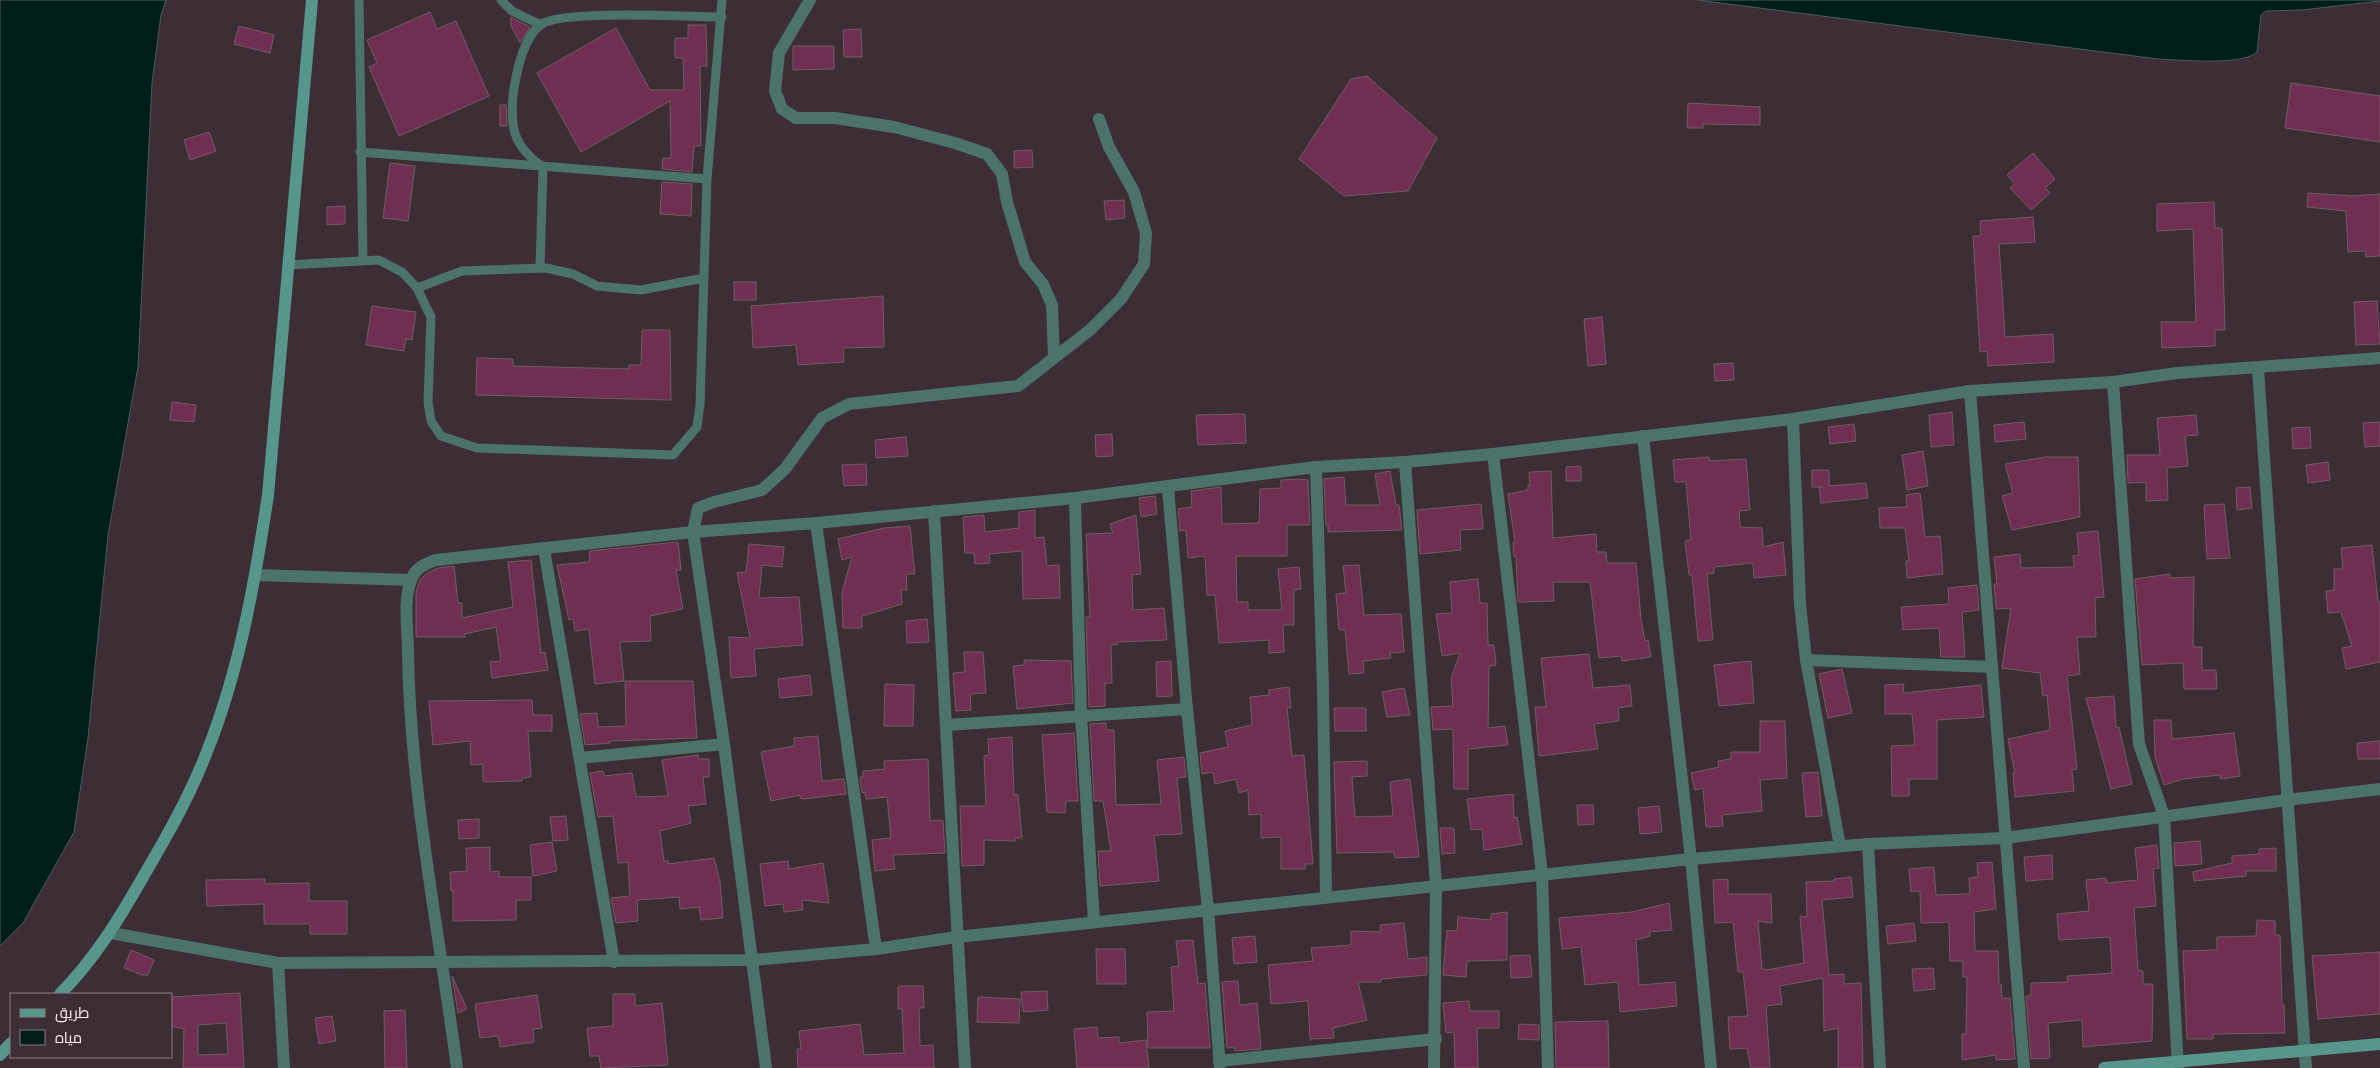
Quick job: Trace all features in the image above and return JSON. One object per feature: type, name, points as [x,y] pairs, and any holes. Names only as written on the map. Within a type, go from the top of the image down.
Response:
[{"type":"main road","points":[[61,993],[111,933],[174,825],[208,749],[232,677],[256,575],[268,495],[312,0]]},
{"type":"main road","points":[[2104,1068],[2178,1064],[2380,1044]]},
{"type":"main road","points":[[0,1055],[10,1045]]},
{"type":"street","points":[[810,0],[779,53],[775,92],[782,109],[796,118],[835,118],[894,127],[955,143],[986,154],[1002,174],[1007,202],[1026,262],[1043,284],[1052,305],[1054,356]]},
{"type":"street","points":[[766,1068],[724,744],[692,532],[698,508],[762,490],[785,469],[822,418],[849,404],[1018,386],[1054,356],[1090,330],[1115,305],[1144,264],[1146,233],[1134,192],[1109,147],[1099,120]]},
{"type":"street","points":[[457,1068],[443,962],[428,873],[409,678],[408,602],[411,580],[420,566],[436,560],[692,532],[816,524],[1075,498],[1168,488],[1316,468],[1493,454],[1793,419],[1970,391],[2112,382],[2177,373],[2258,369],[2380,358]]},
{"type":"street","points":[[2258,369],[2306,1068]]},
{"type":"street","points":[[2112,382],[2139,744],[2164,816],[2178,1064]]},
{"type":"street","points":[[1970,391],[2024,1068]]},
{"type":"street","points":[[1793,419],[1800,604],[1806,660],[1840,846]]},
{"type":"street","points":[[1643,436],[1691,859],[1711,1068]]},
{"type":"street","points":[[1493,454],[1542,874],[1548,1068]]},
{"type":"street","points":[[1405,462],[1436,885],[1436,1039],[1434,1068]]},
{"type":"street","points":[[1316,468],[1323,687],[1326,897]]},
{"type":"street","points":[[1168,488],[1187,709],[1208,910],[1220,1064],[1436,1039]]},
{"type":"street","points":[[1075,498],[1081,716],[1094,922]]},
{"type":"street","points":[[934,511],[965,1068]]},
{"type":"street","points":[[816,524],[876,949]]},
{"type":"street","points":[[544,549],[614,962]]},
{"type":"street","points":[[256,575],[411,580]]},
{"type":"street","points":[[1806,660],[1992,667]]},
{"type":"street","points":[[947,725],[1187,709]]},
{"type":"street","points":[[580,758],[724,744]]},
{"type":"street","points":[[111,933],[278,963],[753,960],[876,949],[957,937],[1691,859],[1868,844],[2005,838],[2287,800],[2380,790]]},
{"type":"street","points":[[1868,844],[1880,1068]]},
{"type":"street","points":[[278,963],[284,1068]]},
{"type":"lane","points":[[359,0],[362,260]]},
{"type":"lane","points":[[501,0],[512,11],[541,25]]},
{"type":"lane","points":[[287,265],[379,260],[402,272],[417,288],[431,317],[428,402],[431,420],[441,436],[477,448],[673,455],[697,427],[700,405],[707,179],[722,0]]},
{"type":"lane","points":[[543,167],[528,156],[516,137],[511,120],[515,79],[528,41],[541,25],[579,15],[722,17]]},
{"type":"lane","points":[[360,152],[707,179]]},
{"type":"lane","points":[[540,268],[543,167]]},
{"type":"lane","points":[[417,288],[462,271],[540,268],[573,274],[597,286],[641,290],[704,278]]},
{"type":"water","points":[[0,0],[166,0],[161,15],[152,83],[138,367],[108,535],[88,738],[74,832],[23,923],[0,946]]},
{"type":"water","points":[[1697,0],[2380,1],[2302,10],[2266,11],[2261,15],[2257,52],[2249,56],[2225,61],[2195,61],[2158,59]]},
{"type":"building","points":[[430,12],[437,29],[456,21],[489,96],[399,136],[369,67],[377,63],[367,40]]},
{"type":"building","points":[[511,17],[530,27],[520,43],[511,26]]},
{"type":"building","points":[[688,25],[706,25],[707,66],[700,66],[701,146],[694,146],[692,172],[662,169],[663,158],[671,158],[670,101],[581,152],[537,73],[616,28],[650,90],[684,90],[683,58],[675,58],[675,38],[688,38]]},
{"type":"building","points":[[239,26],[274,35],[270,53],[234,44]]},
{"type":"building","points":[[861,29],[862,57],[844,57],[843,30]]},
{"type":"building","points":[[793,46],[834,46],[834,69],[793,70]]},
{"type":"building","points":[[1367,76],[1437,138],[1408,191],[1344,196],[1299,159],[1351,79]]},
{"type":"building","points":[[2291,83],[2380,96],[2380,142],[2285,128]]},
{"type":"building","points":[[1688,103],[1760,107],[1760,125],[1703,124],[1703,128],[1687,128]]},
{"type":"building","points":[[500,105],[506,105],[507,126],[500,126]]},
{"type":"building","points":[[209,132],[216,151],[190,160],[184,140]]},
{"type":"building","points":[[1032,150],[1033,167],[1014,168],[1014,151]]},
{"type":"building","points":[[2033,153],[2055,179],[2045,188],[2050,193],[2031,210],[2010,188],[2015,184],[2007,175]]},
{"type":"building","points":[[390,163],[415,166],[408,221],[383,218]]},
{"type":"building","points":[[662,182],[692,184],[691,216],[660,214]]},
{"type":"building","points":[[2308,193],[2351,196],[2380,194],[2380,256],[2366,257],[2365,251],[2348,252],[2346,211],[2307,207]]},
{"type":"building","points":[[1124,200],[1125,218],[1106,220],[1104,201]]},
{"type":"building","points":[[2214,202],[2215,228],[2222,228],[2225,330],[2215,330],[2215,346],[2162,348],[2161,322],[2196,322],[2193,229],[2157,231],[2157,204]]},
{"type":"building","points":[[345,206],[345,224],[327,225],[327,207]]},
{"type":"building","points":[[2033,217],[2035,242],[1999,244],[2005,337],[2053,334],[2054,362],[1988,366],[1987,351],[1980,352],[1973,236],[1981,236],[1980,221]]},
{"type":"building","points":[[734,282],[756,282],[756,300],[734,300]]},
{"type":"building","points":[[883,296],[884,347],[843,348],[844,362],[798,365],[796,345],[753,348],[751,306]]},
{"type":"building","points":[[2377,301],[2380,344],[2356,345],[2354,302]]},
{"type":"building","points":[[372,306],[416,312],[412,340],[406,339],[404,351],[366,345]]},
{"type":"building","points":[[1602,317],[1606,364],[1588,366],[1584,319]]},
{"type":"building","points":[[642,330],[670,330],[671,400],[476,395],[477,358],[513,359],[513,366],[629,369],[629,365],[641,365]]},
{"type":"building","points":[[1733,363],[1734,380],[1715,381],[1714,364]]},
{"type":"building","points":[[172,402],[196,405],[194,422],[170,420]]},
{"type":"building","points":[[1952,412],[1954,445],[1931,447],[1929,415]]},
{"type":"building","points":[[1245,414],[1246,443],[1198,445],[1196,415]]},
{"type":"building","points":[[2196,415],[2198,435],[2185,436],[2188,466],[2167,468],[2168,500],[2146,501],[2146,482],[2128,483],[2127,455],[2160,455],[2157,418]]},
{"type":"building","points":[[2024,422],[2026,439],[1995,442],[1994,425]]},
{"type":"building","points":[[2380,422],[2380,446],[2365,447],[2363,423]]},
{"type":"building","points":[[1854,424],[1856,441],[1830,444],[1828,427]]},
{"type":"building","points":[[2310,427],[2311,448],[2293,449],[2292,428]]},
{"type":"building","points":[[1112,434],[1113,456],[1096,457],[1095,435]]},
{"type":"building","points":[[906,437],[908,456],[876,458],[875,440]]},
{"type":"building","points":[[1923,451],[1928,486],[1907,490],[1902,455]]},
{"type":"building","points":[[1709,457],[1710,461],[1746,459],[1750,510],[1739,511],[1740,527],[1762,528],[1763,547],[1783,542],[1786,575],[1754,578],[1753,563],[1714,567],[1714,573],[1707,574],[1713,640],[1698,641],[1692,575],[1689,575],[1685,541],[1691,540],[1686,482],[1675,482],[1673,460]]},
{"type":"building","points":[[2045,457],[2078,457],[2080,517],[2012,530],[2002,496],[2013,493],[2005,464]]},
{"type":"building","points":[[2328,462],[2330,480],[2308,483],[2306,465]]},
{"type":"building","points":[[866,464],[867,485],[844,486],[842,465]]},
{"type":"building","points":[[1581,466],[1581,481],[1566,481],[1566,467]]},
{"type":"building","points":[[1812,470],[1829,470],[1829,486],[1866,483],[1868,498],[1821,503],[1819,487],[1812,487]]},
{"type":"building","points":[[1390,471],[1396,505],[1399,505],[1402,530],[1328,532],[1324,479],[1344,477],[1346,505],[1380,505],[1375,474]]},
{"type":"building","points":[[1551,471],[1553,538],[1596,534],[1597,552],[1606,552],[1607,563],[1636,563],[1641,619],[1645,641],[1648,640],[1651,657],[1622,661],[1621,656],[1599,658],[1590,582],[1553,582],[1554,601],[1518,602],[1516,556],[1514,557],[1513,542],[1515,542],[1508,494],[1528,490],[1528,485],[1530,485],[1529,472]]},
{"type":"building","points":[[1281,480],[1308,480],[1310,525],[1287,525],[1287,556],[1236,556],[1237,602],[1248,602],[1248,610],[1282,610],[1278,569],[1299,567],[1301,589],[1294,590],[1294,625],[1283,625],[1284,652],[1269,653],[1269,640],[1219,643],[1215,595],[1207,595],[1205,556],[1188,558],[1186,530],[1180,531],[1178,509],[1192,507],[1191,491],[1221,487],[1222,524],[1259,523],[1260,489],[1281,488]]},
{"type":"building","points":[[2250,487],[2252,508],[2237,510],[2236,488]]},
{"type":"building","points":[[1920,493],[1925,537],[1940,536],[1943,574],[1907,578],[1906,561],[1909,561],[1905,528],[1880,528],[1879,508],[1907,507],[1906,495]]},
{"type":"building","points":[[1155,496],[1157,514],[1141,517],[1139,498]]},
{"type":"building","points":[[1481,504],[1483,529],[1460,530],[1461,550],[1420,554],[1417,510]]},
{"type":"building","points":[[2224,504],[2230,558],[2207,559],[2204,505]]},
{"type":"building","points":[[1035,510],[1035,538],[1044,537],[1047,566],[1059,565],[1060,598],[1023,599],[1022,551],[989,554],[990,563],[975,564],[974,553],[965,553],[963,517],[984,515],[985,532],[1019,528],[1019,512]]},
{"type":"building","points":[[1136,515],[1141,574],[1132,575],[1133,610],[1164,608],[1167,640],[1118,642],[1118,644],[1111,645],[1112,683],[1105,683],[1105,706],[1089,707],[1086,617],[1090,617],[1086,534],[1113,533],[1110,524]]},
{"type":"building","points":[[910,526],[915,574],[906,574],[907,590],[901,590],[902,604],[862,616],[862,628],[843,628],[842,592],[852,557],[842,560],[838,539],[884,528]]},
{"type":"building","points":[[2098,531],[2104,597],[2095,598],[2096,637],[2077,637],[2080,674],[2067,676],[2077,769],[2072,770],[2074,791],[2015,797],[2013,773],[2015,773],[2008,739],[2050,730],[2047,695],[2043,696],[2040,673],[2002,668],[2011,608],[1996,609],[1994,584],[1997,584],[1994,557],[2020,554],[2021,568],[2074,567],[2073,556],[2079,555],[2077,533]]},
{"type":"building","points":[[678,542],[681,570],[676,570],[683,609],[650,616],[651,641],[620,642],[624,681],[595,684],[589,629],[575,631],[573,619],[569,620],[557,565],[590,562],[589,551]]},
{"type":"building","points":[[749,544],[784,547],[782,567],[762,565],[759,598],[799,597],[803,645],[754,649],[756,676],[731,678],[729,637],[750,638],[737,573],[746,572]]},
{"type":"building","points":[[2372,545],[2378,602],[2380,602],[2380,662],[2346,669],[2342,648],[2352,646],[2341,612],[2328,613],[2326,591],[2334,590],[2334,569],[2343,569],[2341,548]]},
{"type":"building","points":[[531,560],[541,653],[545,652],[548,670],[492,678],[490,662],[501,661],[496,627],[465,634],[465,637],[416,637],[416,592],[420,580],[426,574],[438,568],[454,566],[458,603],[462,603],[462,618],[513,607],[508,562]]},
{"type":"building","points":[[1359,565],[1364,615],[1401,614],[1404,652],[1390,653],[1391,658],[1363,661],[1364,673],[1349,674],[1345,630],[1339,630],[1336,594],[1346,593],[1343,566]]},
{"type":"building","points":[[2170,574],[2170,578],[2194,577],[2193,647],[2202,647],[2202,670],[2216,670],[2217,689],[2184,689],[2183,663],[2142,665],[2135,579]]},
{"type":"building","points":[[1478,579],[1480,603],[1487,603],[1488,645],[1494,645],[1496,665],[1489,666],[1488,728],[1505,726],[1508,745],[1468,749],[1468,789],[1454,789],[1453,729],[1433,730],[1431,707],[1453,706],[1451,679],[1460,653],[1442,656],[1436,614],[1452,613],[1450,582]]},
{"type":"building","points":[[1977,585],[1979,610],[1962,612],[1965,657],[1941,657],[1939,628],[1903,630],[1901,607],[1949,604],[1948,588]]},
{"type":"building","points":[[927,619],[929,642],[907,643],[906,621]]},
{"type":"building","points":[[964,652],[983,652],[986,693],[970,694],[971,710],[956,711],[953,673],[965,672]]},
{"type":"building","points":[[1589,654],[1593,688],[1630,685],[1632,706],[1618,708],[1619,721],[1594,724],[1598,749],[1539,756],[1535,707],[1546,707],[1541,658]]},
{"type":"building","points":[[1024,660],[1071,661],[1073,703],[1017,709],[1013,666],[1024,665]]},
{"type":"building","points":[[1171,661],[1172,696],[1157,697],[1156,662]]},
{"type":"building","points":[[1751,661],[1754,703],[1719,706],[1714,665]]},
{"type":"building","points":[[1842,669],[1852,713],[1828,718],[1819,674]]},
{"type":"building","points":[[810,675],[812,695],[780,698],[778,679]]},
{"type":"building","points":[[625,681],[693,681],[697,738],[610,741],[610,743],[585,745],[580,714],[597,713],[598,727],[626,726]]},
{"type":"building","points":[[885,684],[914,685],[913,726],[884,726]]},
{"type":"building","points":[[1904,684],[1903,693],[1981,685],[1984,717],[1937,720],[1937,779],[1909,779],[1909,796],[1892,796],[1891,746],[1915,745],[1912,714],[1885,714],[1885,685]]},
{"type":"building","points":[[1289,687],[1291,708],[1287,708],[1292,756],[1304,755],[1313,864],[1305,864],[1305,869],[1281,869],[1281,837],[1261,838],[1261,814],[1249,815],[1248,790],[1239,793],[1236,779],[1215,784],[1213,772],[1202,774],[1200,753],[1228,747],[1225,731],[1252,725],[1250,697],[1269,695],[1269,690]]},
{"type":"building","points":[[1404,688],[1410,715],[1387,717],[1382,692]]},
{"type":"building","points":[[2114,696],[2116,728],[2119,727],[2132,784],[2111,789],[2086,698]]},
{"type":"building","points":[[532,700],[533,715],[552,715],[552,731],[528,731],[531,777],[522,778],[522,781],[483,782],[483,764],[471,765],[470,741],[433,745],[429,701]]},
{"type":"building","points":[[1334,708],[1366,708],[1366,731],[1335,731]]},
{"type":"building","points":[[2154,720],[2171,720],[2172,739],[2234,733],[2240,776],[2221,779],[2220,775],[2183,779],[2164,785],[2155,757]]},
{"type":"building","points":[[1760,721],[1785,721],[1787,778],[1760,780],[1762,811],[1722,815],[1723,826],[1706,827],[1703,788],[1695,790],[1691,773],[1719,767],[1718,761],[1731,759],[1731,752],[1760,752]]},
{"type":"building","points":[[1106,723],[1106,730],[1114,730],[1116,805],[1161,804],[1157,760],[1184,757],[1186,777],[1177,778],[1182,834],[1154,835],[1159,881],[1100,886],[1098,851],[1111,851],[1103,801],[1094,801],[1090,724]]},
{"type":"building","points":[[1074,733],[1078,801],[1066,801],[1065,813],[1047,812],[1042,735]]},
{"type":"building","points":[[818,736],[822,781],[844,779],[846,794],[803,799],[800,798],[800,795],[771,801],[761,752],[794,746],[794,738]]},
{"type":"building","points":[[1012,737],[1014,795],[1018,794],[1022,838],[1015,838],[1015,841],[984,840],[984,865],[962,866],[960,806],[986,806],[984,756],[989,755],[988,739]]},
{"type":"building","points":[[2380,741],[2380,759],[2358,759],[2357,743]]},
{"type":"building","points":[[698,755],[699,759],[709,759],[709,777],[703,777],[706,804],[688,806],[691,823],[660,831],[664,861],[668,861],[668,864],[714,858],[720,882],[723,918],[701,920],[699,907],[680,909],[679,897],[637,900],[638,921],[616,923],[611,898],[630,896],[628,862],[618,863],[613,816],[598,817],[590,773],[603,771],[604,776],[632,773],[636,797],[668,796],[662,760]]},
{"type":"building","points":[[928,759],[930,821],[943,820],[945,853],[893,855],[895,869],[875,871],[872,840],[891,838],[887,797],[866,799],[865,792],[862,793],[860,777],[863,777],[863,771],[885,769],[884,761]]},
{"type":"building","points":[[1367,761],[1367,776],[1352,777],[1355,817],[1393,816],[1390,782],[1410,779],[1419,857],[1395,858],[1394,852],[1337,853],[1334,762]]},
{"type":"building","points":[[1818,772],[1822,816],[1806,817],[1802,773]]},
{"type":"building","points":[[1513,794],[1514,818],[1517,817],[1522,844],[1484,850],[1482,829],[1471,830],[1467,799]]},
{"type":"building","points":[[1577,805],[1593,805],[1594,824],[1578,825]]},
{"type":"building","points":[[1659,806],[1662,832],[1640,834],[1638,808]]},
{"type":"building","points":[[566,816],[568,840],[553,841],[550,817]]},
{"type":"building","points":[[479,819],[479,838],[459,839],[458,820]]},
{"type":"building","points":[[1440,828],[1454,828],[1455,853],[1442,854]]},
{"type":"building","points":[[2200,841],[2202,864],[2175,866],[2174,843]]},
{"type":"building","points":[[552,842],[557,871],[533,876],[530,845]]},
{"type":"building","points":[[2157,845],[2159,868],[2153,869],[2156,906],[2134,908],[2138,970],[2143,971],[2143,984],[2153,984],[2152,1041],[2083,1047],[2082,1020],[2048,1023],[2050,1058],[2031,1059],[2026,996],[2031,996],[2031,983],[2068,982],[2067,976],[2112,973],[2110,937],[2059,940],[2057,914],[2089,911],[2086,880],[2106,878],[2107,883],[2138,880],[2135,848]]},
{"type":"building","points":[[490,847],[490,872],[499,871],[499,877],[531,877],[531,900],[516,900],[516,920],[453,921],[453,890],[451,891],[450,872],[467,871],[466,848]]},
{"type":"building","points":[[2276,848],[2276,871],[2246,871],[2246,876],[2194,881],[2193,872],[2232,863],[2232,856],[2259,854],[2259,849]]},
{"type":"building","points":[[2052,855],[2053,879],[2026,881],[2024,857]]},
{"type":"building","points":[[788,861],[789,869],[823,863],[829,903],[802,900],[803,910],[784,912],[783,904],[765,906],[760,864]]},
{"type":"building","points":[[1992,862],[1996,909],[1974,912],[1975,951],[1998,951],[1999,984],[2001,984],[2002,998],[2010,998],[2015,1059],[1996,1060],[1996,1055],[1962,1060],[1962,1034],[1966,1034],[1967,977],[1963,977],[1963,961],[1950,961],[1949,922],[1921,923],[1920,891],[1911,892],[1909,869],[1934,867],[1936,895],[1970,894],[1969,878],[1978,877],[1977,863]]},
{"type":"building","points":[[1851,877],[1853,897],[1822,900],[1829,975],[1844,974],[1844,984],[1861,983],[1863,1068],[1838,1068],[1838,1028],[1824,1031],[1823,978],[1780,986],[1782,1004],[1766,1006],[1770,1068],[1751,1068],[1747,1048],[1730,1049],[1728,1017],[1748,1016],[1743,972],[1738,972],[1733,922],[1715,923],[1713,880],[1728,879],[1728,894],[1771,894],[1772,923],[1758,921],[1762,969],[1767,970],[1804,963],[1800,916],[1807,917],[1806,882],[1834,881],[1834,879]]},
{"type":"building","points":[[265,879],[265,884],[309,883],[309,901],[347,901],[347,934],[310,934],[310,924],[264,924],[264,904],[207,906],[206,880]]},
{"type":"building","points":[[1669,903],[1672,930],[1649,932],[1650,936],[1636,940],[1639,985],[1675,982],[1677,1006],[1620,1012],[1618,982],[1585,985],[1581,947],[1562,949],[1559,918],[1632,912]]},
{"type":"building","points":[[1507,912],[1507,960],[1467,961],[1466,977],[1443,975],[1447,930],[1457,931],[1458,917],[1491,920],[1491,914]]},
{"type":"building","points":[[2257,920],[2275,921],[2275,935],[2280,935],[2282,1005],[2284,1005],[2285,1033],[2213,1034],[2213,1039],[2187,1039],[2183,951],[2217,950],[2217,937],[2256,936]]},
{"type":"building","points":[[1404,923],[1408,959],[1427,957],[1427,975],[1381,979],[1381,982],[1358,982],[1367,1020],[1333,1028],[1334,1038],[1310,1039],[1308,1001],[1271,1004],[1268,965],[1313,961],[1311,948],[1351,945],[1351,931],[1381,932],[1380,925]]},
{"type":"building","points":[[1914,923],[1916,941],[1888,944],[1886,926]]},
{"type":"building","points":[[1255,936],[1257,962],[1234,964],[1232,938]]},
{"type":"building","points":[[1193,940],[1198,984],[1205,983],[1210,1048],[1148,1048],[1147,1012],[1174,1011],[1171,967],[1179,966],[1176,941]]},
{"type":"building","points":[[1096,949],[1125,949],[1126,984],[1097,984]]},
{"type":"building","points":[[131,950],[154,960],[148,975],[142,975],[124,968]]},
{"type":"building","points":[[2380,952],[2380,1014],[2318,1019],[2312,956]]},
{"type":"building","points":[[1530,955],[1532,977],[1511,978],[1510,956]]},
{"type":"building","points":[[1933,968],[1935,989],[1914,991],[1912,969]]},
{"type":"building","points":[[452,976],[467,1009],[458,1013]]},
{"type":"building","points":[[1238,981],[1240,1005],[1257,1003],[1261,1049],[1235,1051],[1235,1047],[1227,1048],[1222,982]]},
{"type":"building","points":[[898,986],[923,986],[924,1008],[919,1008],[920,1046],[933,1045],[934,1068],[798,1068],[797,1049],[801,1049],[799,1031],[860,1024],[864,1055],[904,1053],[902,1009],[898,1009]]},
{"type":"building","points":[[1047,991],[1048,1010],[1023,1012],[1021,992]]},
{"type":"building","points":[[240,993],[244,1068],[183,1068],[184,1029],[172,1026],[172,997]],"holes":[[[226,1023],[228,1054],[198,1055],[198,1025]]]},
{"type":"building","points":[[613,994],[635,994],[635,1006],[662,1003],[668,1065],[601,1068],[599,1056],[590,1056],[587,1028],[613,1026]]},
{"type":"building","points":[[537,995],[542,1028],[533,1029],[534,1042],[500,1047],[498,1036],[480,1038],[475,1004]]},
{"type":"building","points":[[978,997],[1020,999],[1019,1023],[977,1022]]},
{"type":"building","points":[[1469,1001],[1470,1011],[1499,1011],[1499,1028],[1477,1028],[1478,1068],[1455,1068],[1454,1032],[1446,1033],[1443,1003]]},
{"type":"building","points":[[405,1010],[407,1068],[385,1068],[384,1011]]},
{"type":"building","points":[[332,1016],[336,1041],[319,1044],[315,1018]]},
{"type":"building","points":[[1608,1021],[1609,1068],[1556,1068],[1555,1022]]},
{"type":"building","points":[[1519,1024],[1539,1025],[1539,1040],[1518,1039]]},
{"type":"building","points":[[1097,1027],[1098,1038],[1119,1037],[1119,1043],[1146,1040],[1149,1068],[1077,1068],[1074,1029]]}]
